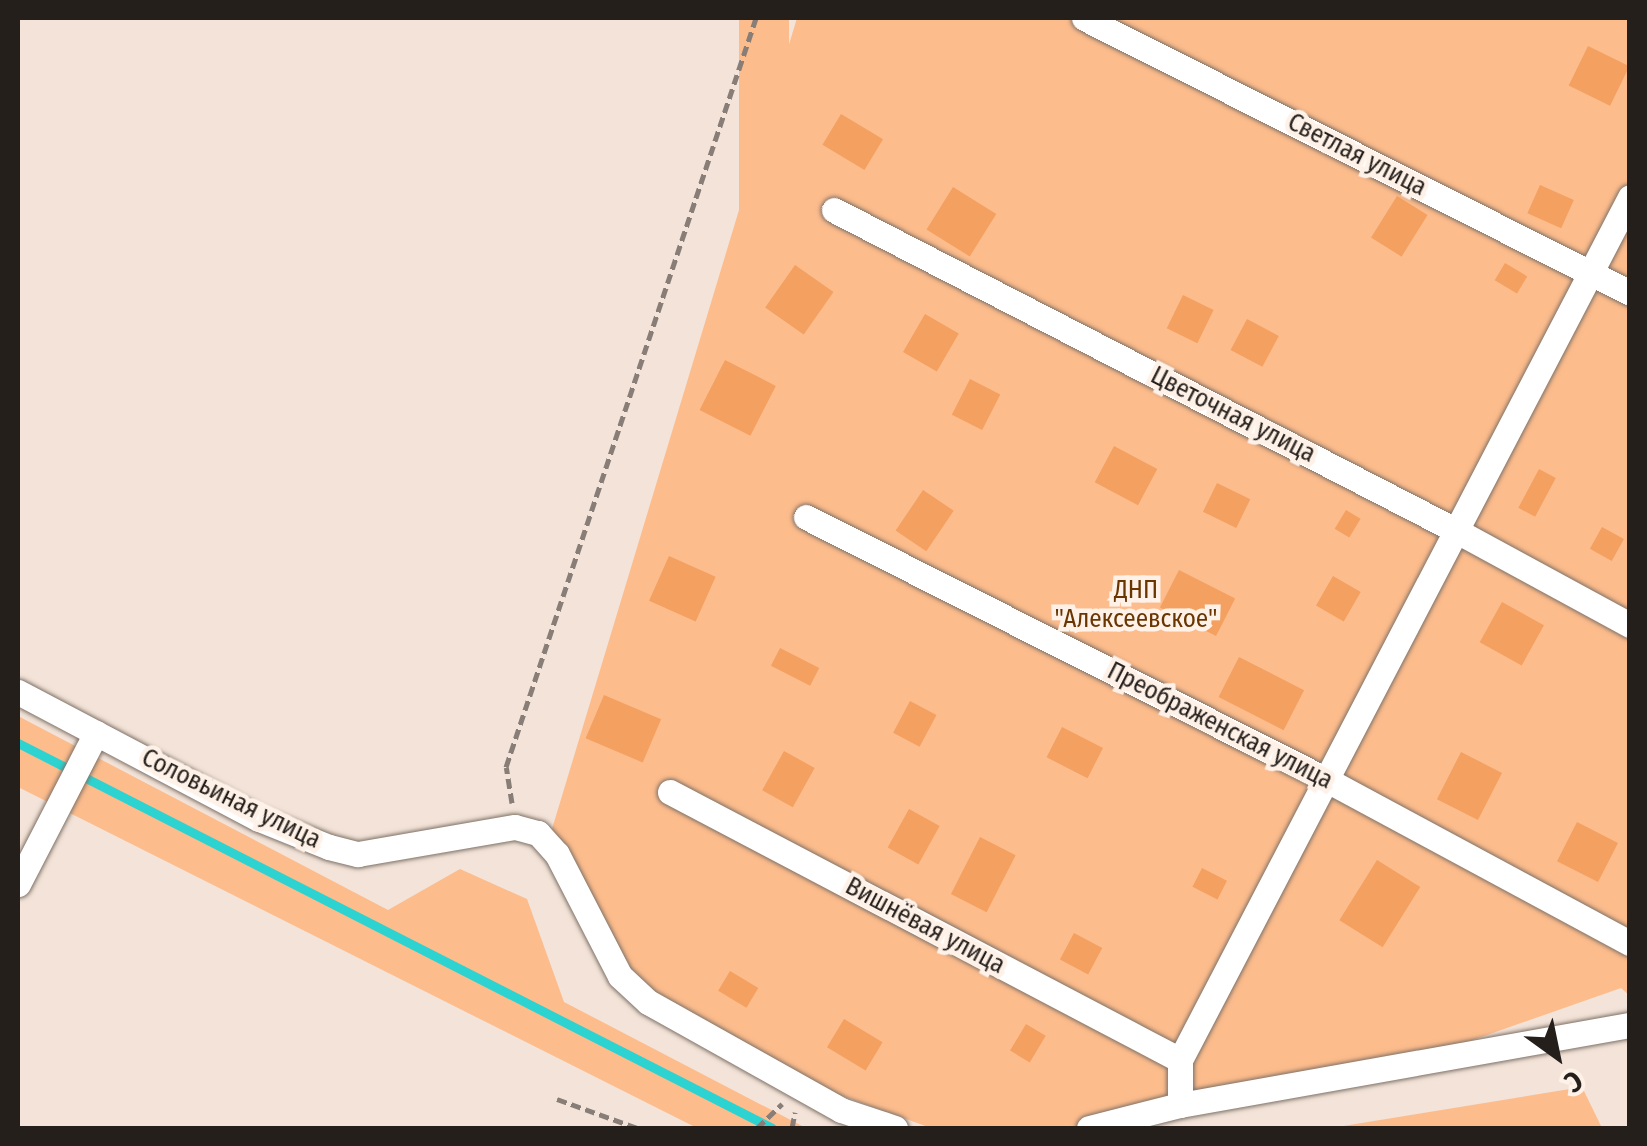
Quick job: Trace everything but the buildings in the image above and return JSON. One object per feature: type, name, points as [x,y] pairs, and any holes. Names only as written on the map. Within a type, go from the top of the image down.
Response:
[{"type":"street","name":"Светлая улица","points":[[1084,18],[1630,293]]},
{"type":"street","points":[[1180,1105],[1180,1060],[1630,197]]},
{"type":"street","name":"Цветочная улица","points":[[834,210],[1455,530],[1630,625]]},
{"type":"street","name":"Преображенская улица","points":[[806,517],[1326,778],[1630,943]]},
{"type":"street","name":"Соловьиная улица","points":[[18,692],[292,835],[343,850],[387,852],[515,827]]},
{"type":"street","points":[[18,884],[96,733]]},
{"type":"street","name":"Вишнёвая улица","points":[[670,792],[1180,1060]]},
{"type":"street","points":[[515,827],[538,833],[557,854],[620,976],[648,1002],[841,1110],[895,1128]]},
{"type":"street","points":[[1088,1128],[1180,1105],[1630,1025]]},
{"type":"path","points":[[515,827],[506,767],[756,18]]},
{"type":"path","points":[[557,1098],[637,1128]]},
{"type":"green space","points":[[739,18],[789,18],[789,801],[739,801]]},
{"type":"green space","name":"ДНП \"Алексеевское\"","points":[[797,18],[1629,18],[1629,995],[1621,988],[1450,1048],[1159,1106],[1070,1128],[931,1128],[765,1068],[630,977],[552,829]]},
{"type":"green space","points":[[18,716],[388,910],[460,869],[527,899],[564,1002],[806,1128],[697,1128],[18,787]]},
{"type":"green space","points":[[1582,1087],[1602,1128],[1331,1128]]},
{"type":"waterway","points":[[18,743],[69,769]]},
{"type":"waterway","points":[[84,777],[772,1128]]}]
